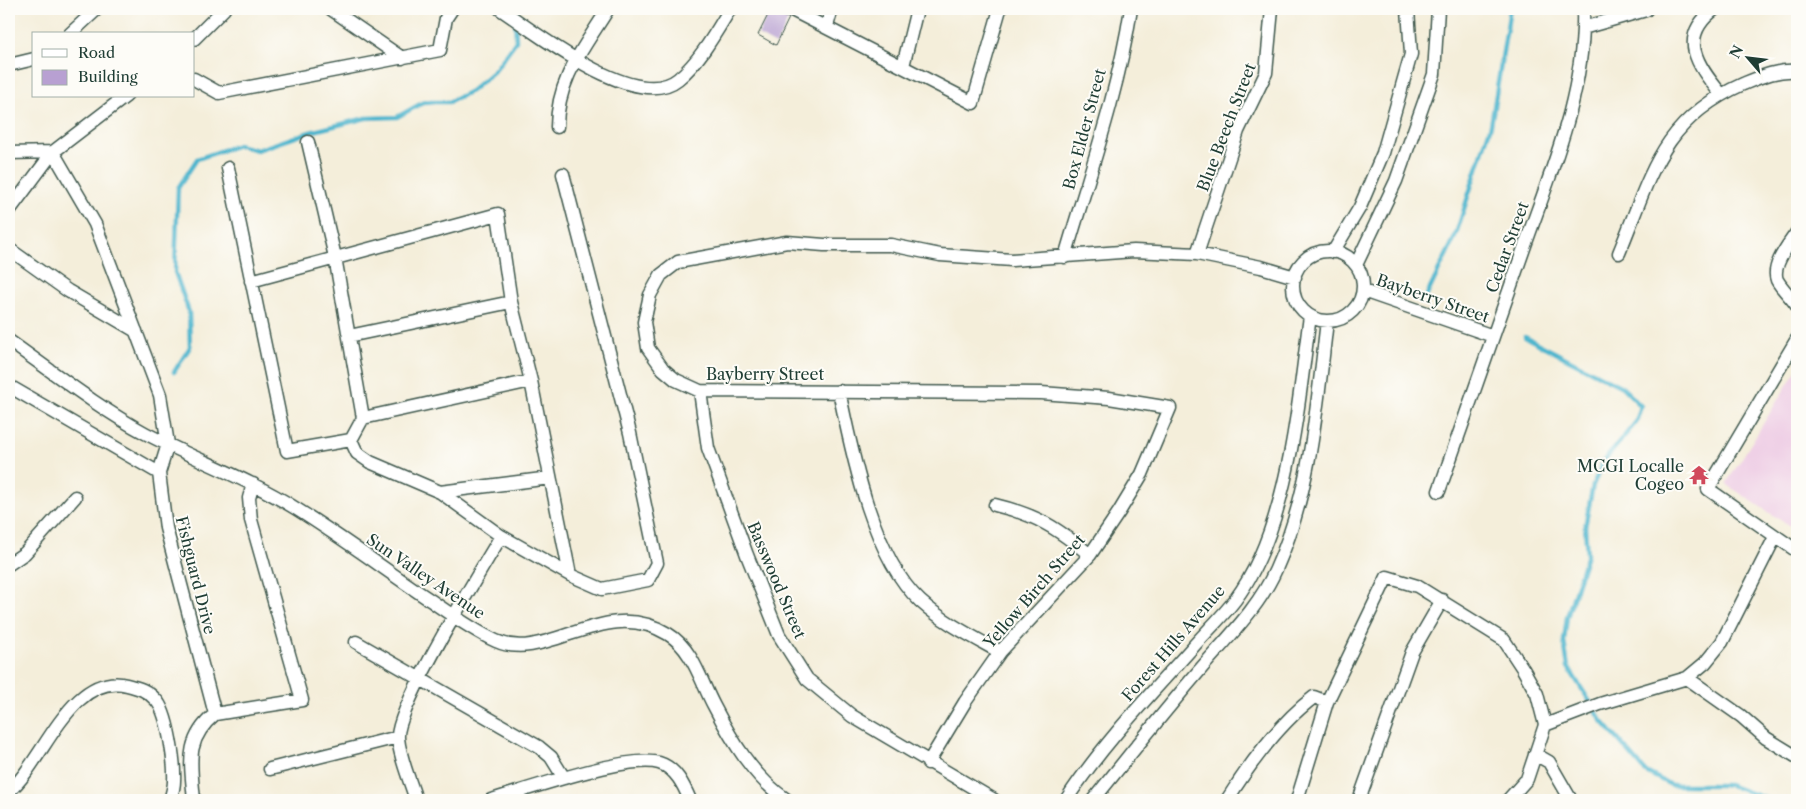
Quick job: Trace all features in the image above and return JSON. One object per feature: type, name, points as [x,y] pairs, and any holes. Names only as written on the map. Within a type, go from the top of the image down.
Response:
[{"type":"street","points":[[72,32],[97,9]]},
{"type":"street","points":[[195,38],[224,9]]},
{"type":"street","points":[[331,9],[402,58]]},
{"type":"street","points":[[195,81],[219,94],[440,50],[446,18],[452,9]]},
{"type":"street","points":[[500,9],[616,82],[648,89],[665,86],[678,80],[695,62],[730,9]]},
{"type":"street","points":[[557,127],[557,106],[566,76],[608,9]]},
{"type":"street","points":[[790,9],[827,26],[973,103],[1000,9]]},
{"type":"street","points":[[827,26],[832,9]]},
{"type":"street","points":[[904,66],[917,9]]},
{"type":"street","name":"Box Elder Street","points":[[1065,257],[1127,35],[1131,9]]},
{"type":"street","name":"Blue Beech Street","points":[[1198,254],[1238,131],[1266,73],[1272,9]]},
{"type":"street","points":[[1333,252],[1360,207],[1383,153],[1411,54],[1408,9]]},
{"type":"street","points":[[1356,265],[1396,182],[1434,74],[1438,9]]},
{"type":"street","name":"Cedar Street","points":[[1439,491],[1563,133],[1572,100],[1584,28],[1583,9]]},
{"type":"street","points":[[1716,9],[1697,28],[1692,41],[1695,56],[1702,71],[1721,94]]},
{"type":"street","points":[[1584,28],[1646,10]]},
{"type":"street","points":[[9,65],[32,59]]},
{"type":"street","points":[[1619,253],[1658,158],[1668,140],[1698,110],[1721,94],[1770,74],[1797,70]]},
{"type":"street","points":[[9,211],[53,152],[123,98]]},
{"type":"street","points":[[308,142],[334,257],[363,418],[351,440]]},
{"type":"street","points":[[9,153],[53,152]]},
{"type":"street","points":[[53,152],[95,224],[160,395],[168,444]]},
{"type":"street","points":[[228,168],[287,451],[351,440]]},
{"type":"street","points":[[351,440],[357,453],[370,462],[440,492],[501,536],[570,575],[602,588],[648,580],[656,563],[630,433],[563,174]]},
{"type":"street","points":[[252,281],[334,257],[498,214],[511,302],[531,381],[570,575]]},
{"type":"street","points":[[1797,232],[1784,253],[1776,273],[1777,279],[1797,306]]},
{"type":"street","name":"Bayberry Street","points":[[1170,408],[1109,398],[1041,392],[700,391],[676,380],[663,369],[648,348],[644,322],[650,295],[660,275],[678,262],[787,242],[824,245],[891,245],[940,255],[1012,260],[1134,251],[1198,254],[1261,267],[1295,277]]},
{"type":"street","points":[[9,249],[68,291],[136,331]]},
{"type":"street","points":[[1323,252],[1333,252],[1342,254],[1356,265],[1362,277],[1363,290],[1360,301],[1347,316],[1327,321],[1310,316],[1296,299],[1293,288],[1295,277],[1305,260],[1323,252]]},
{"type":"street","name":"Bayberry Street","points":[[1363,290],[1493,336]]},
{"type":"street","points":[[349,336],[511,302]]},
{"type":"street","name":"Forest Hills Avenue","points":[[1066,800],[1095,760],[1143,702],[1235,599],[1255,565],[1271,528],[1291,448],[1310,316]]},
{"type":"street","points":[[1093,800],[1160,717],[1255,606],[1276,571],[1293,527],[1312,448],[1327,321]]},
{"type":"street","points":[[1797,339],[1708,489],[1797,551]]},
{"type":"street","name":"Sun Valley Avenue","points":[[9,341],[119,419],[253,484],[295,508],[455,617],[497,642],[516,647],[542,642],[598,624],[626,622],[649,626],[669,635],[686,651],[714,706],[759,777],[787,800]]},
{"type":"street","points":[[363,418],[531,381]]},
{"type":"street","points":[[9,386],[159,473]]},
{"type":"street","name":"Basswood Street","points":[[700,391],[708,448],[779,635],[807,679],[852,716],[928,763],[994,800]]},
{"type":"street","points":[[839,391],[852,452],[879,536],[901,578],[920,600],[949,623],[1000,652]]},
{"type":"street","name":"Yellow Birch Street","points":[[928,763],[965,702],[1000,652],[1090,555],[1120,512],[1142,474],[1170,408]]},
{"type":"street","name":"Fishguard Drive","points":[[168,444],[159,473],[166,528],[215,714]]},
{"type":"street","points":[[440,492],[550,478]]},
{"type":"street","points":[[194,800],[192,746],[198,732],[215,714],[302,700],[250,520],[249,498],[253,484]]},
{"type":"street","points":[[9,564],[25,552],[75,497]]},
{"type":"street","points":[[995,504],[1025,512],[1046,522],[1090,555]]},
{"type":"street","points":[[416,800],[398,737],[400,722],[420,678],[501,536]]},
{"type":"street","points":[[1545,725],[1600,704],[1687,678],[1704,663],[1722,642],[1776,537]]},
{"type":"street","points":[[1297,800],[1327,702],[1387,577],[1417,586],[1504,640],[1536,694],[1545,725],[1527,779],[1508,800]]},
{"type":"street","points":[[1359,800],[1412,652],[1442,600]]},
{"type":"street","points":[[356,642],[539,747],[551,757],[564,778]]},
{"type":"street","points":[[1687,678],[1741,716],[1766,738],[1797,757]]},
{"type":"street","points":[[9,791],[68,712],[90,690],[113,682],[146,690],[158,702],[167,728],[174,781],[170,800]]},
{"type":"street","points":[[1227,800],[1240,780],[1296,710],[1314,697],[1327,702]]},
{"type":"street","points":[[270,769],[398,737]]},
{"type":"street","points":[[1535,754],[1550,762],[1571,800]]},
{"type":"street","points":[[491,800],[564,778],[636,761],[659,763],[674,771],[690,800]]},
{"type":"shaded area","points":[[1797,369],[1797,531],[1726,484]]},
{"type":"building","points":[[769,13],[789,18],[776,45],[758,35]]},
{"type":"waterway","points":[[174,372],[190,347],[189,312],[175,272],[178,188],[197,159],[238,145],[257,150],[310,132],[366,118],[397,117],[424,102],[449,102],[471,91],[495,70],[516,41],[515,9]]},
{"type":"waterway","points":[[1426,297],[1455,237],[1491,125],[1510,9]]},
{"type":"waterway","points":[[1525,337],[1622,387],[1641,406],[1636,422],[1603,462],[1593,485],[1585,527],[1587,554],[1567,617],[1564,641],[1568,667],[1602,721],[1646,772],[1671,785],[1729,785],[1770,800]]},
{"type":"place","name":"MCGI Localle Cogeo","points":[[1699,475]]}]
